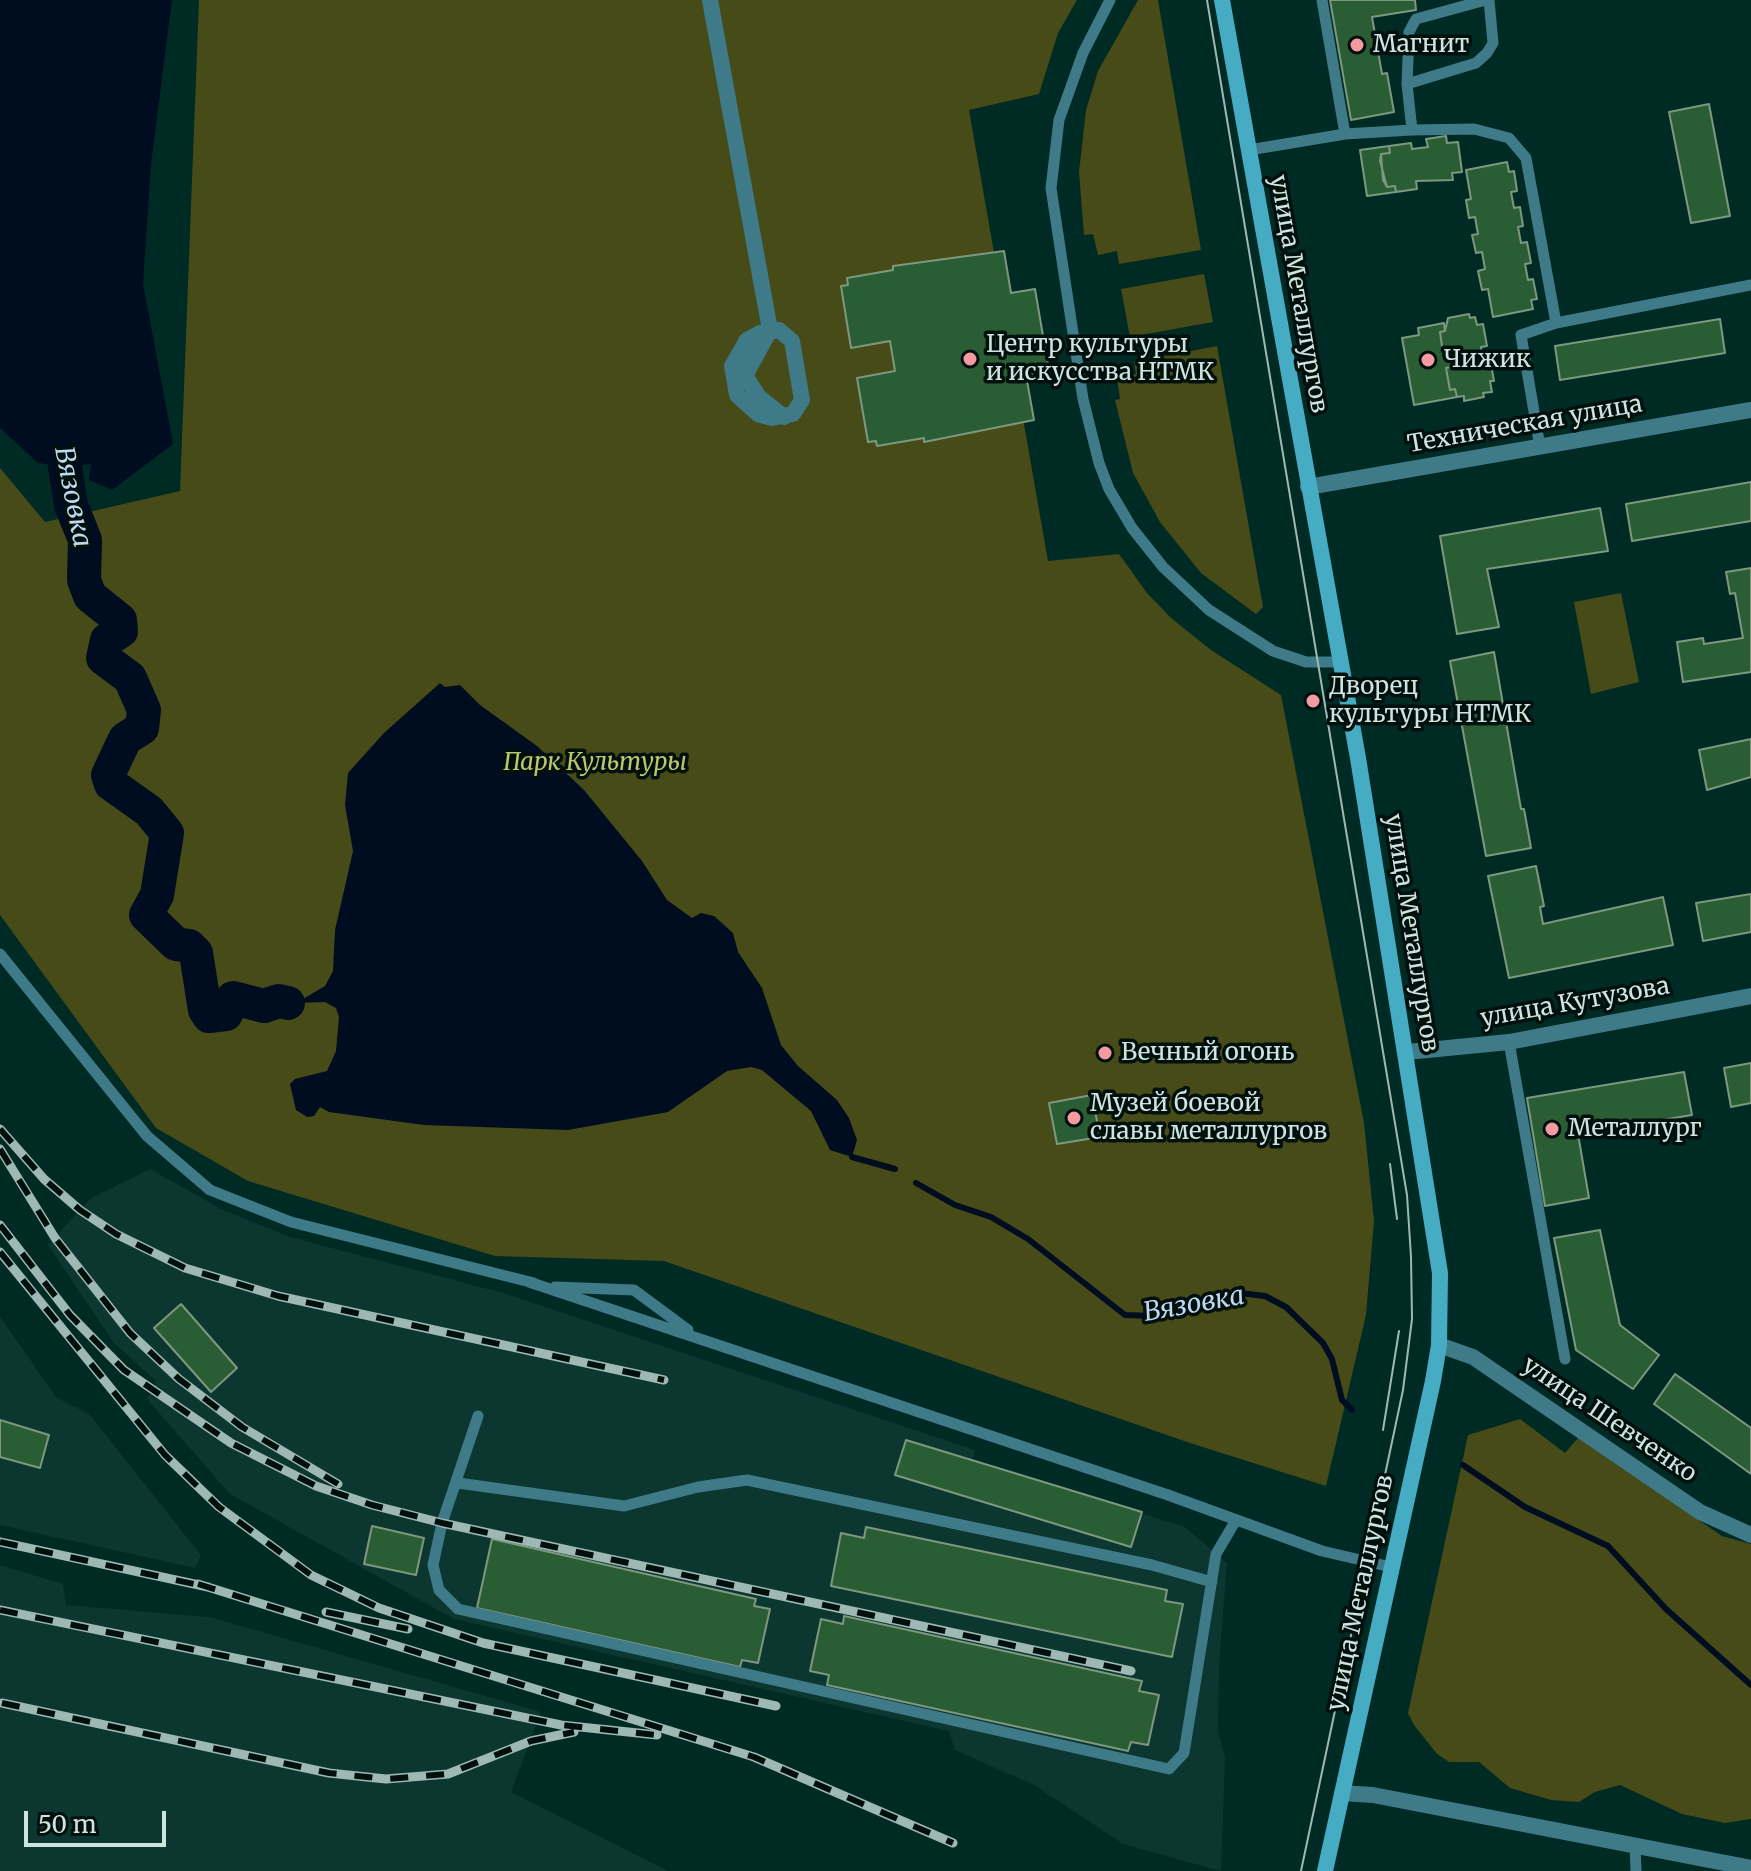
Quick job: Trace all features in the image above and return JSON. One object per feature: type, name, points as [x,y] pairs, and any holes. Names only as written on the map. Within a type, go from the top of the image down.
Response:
[{"type":"main road","name":"улица Металлургов","points":[[1222,0],[1407,1052],[1437,1240],[1441,1308],[1439,1345],[1325,1871]]},
{"type":"street","points":[[710,0],[770,330]]},
{"type":"street","points":[[770,330],[779,330],[792,341],[802,400],[793,414],[784,417],[758,414],[746,406],[732,380],[738,352],[747,340],[770,330]]},
{"type":"street","name":"Техническая улица","points":[[1308,487],[1751,410]]},
{"type":"street","name":"улица Кутузова","points":[[1407,1052],[1509,1042],[1751,996]]},
{"type":"street","name":"улица Шевченко","points":[[1439,1345],[1473,1357],[1700,1512],[1751,1535]]},
{"type":"street","points":[[1342,1793],[1373,1795],[1751,1868]]},
{"type":"lane","points":[[1110,0],[1083,53],[1066,98],[1054,142],[1051,188],[1083,399],[1099,463],[1109,489],[1132,528],[1163,567],[1209,610],[1253,641],[1282,654],[1306,662],[1338,662]]},
{"type":"lane","points":[[1322,0],[1345,134]]},
{"type":"lane","points":[[1407,84],[1476,63],[1487,53],[1493,43],[1488,0],[1416,19],[1409,32],[1407,84],[1412,130]]},
{"type":"lane","points":[[1249,150],[1345,134],[1412,130],[1474,129],[1509,138],[1519,146],[1526,158],[1556,323]]},
{"type":"lane","points":[[1540,447],[1521,335],[1556,323],[1751,285]]},
{"type":"lane","points":[[0,954],[147,1136],[210,1190],[291,1222],[529,1282],[1322,1551],[1391,1567]]},
{"type":"lane","points":[[1509,1042],[1565,1359]]},
{"type":"lane","points":[[529,1282],[634,1290],[679,1324],[712,1342]]},
{"type":"lane","points":[[478,1416],[458,1483],[442,1523],[433,1565],[439,1590],[458,1609],[1169,1769],[1184,1753],[1216,1554],[1236,1520]]},
{"type":"lane","points":[[458,1483],[624,1506],[698,1487],[747,1480],[1152,1565],[1212,1582]]},
{"type":"lane","points":[[1635,1845],[1636,1871]]},
{"type":"shaded area","points":[[0,0],[172,0],[151,164],[143,284],[173,444],[112,490],[89,480],[91,464],[70,467],[38,463],[0,428]]},
{"type":"shaded area","points":[[440,683],[445,687],[460,685],[480,705],[537,746],[584,790],[642,861],[667,900],[692,918],[701,913],[714,916],[733,933],[738,952],[762,988],[781,1045],[798,1066],[837,1100],[849,1118],[857,1140],[852,1157],[830,1150],[811,1111],[762,1070],[751,1067],[727,1071],[668,1112],[568,1130],[424,1125],[329,1112],[320,1107],[314,1116],[307,1117],[296,1110],[290,1084],[295,1079],[327,1071],[336,1051],[339,1017],[336,1008],[325,1002],[296,1003],[325,986],[333,971],[335,930],[353,851],[345,805],[348,773],[384,733]]},
{"type":"shaded area","points":[[150,1169],[223,1210],[290,1237],[503,1293],[975,1450],[972,1460],[1185,1527],[1227,1563],[1219,1664],[1218,1731],[1225,1758],[1221,1871],[1123,1844],[1034,1785],[955,1750],[949,1731],[454,1619],[230,1494],[147,1399],[156,1381],[114,1343],[48,1245],[91,1198]]},
{"type":"shaded area","points":[[0,1317],[57,1398],[89,1414],[201,1555],[195,1568],[0,1525]]},
{"type":"shaded area","points":[[0,1565],[63,1584],[66,1605],[209,1617],[541,1712],[511,1792],[668,1871],[0,1871]]},
{"type":"green space","name":"Парк Культуры","points":[[199,0],[1077,0],[1058,33],[1039,94],[969,110],[1048,561],[1119,554],[1147,593],[1171,618],[1211,650],[1281,695],[1364,1123],[1374,1221],[1366,1315],[1326,1486],[1190,1443],[664,1261],[495,1256],[248,1181],[156,1128],[0,915],[0,468],[45,522],[180,491]]},
{"type":"green space","points":[[1138,0],[1158,0],[1201,250],[1119,264],[1117,251],[1098,255],[1093,234],[1084,235],[1079,172],[1086,110],[1098,71]]},
{"type":"green space","points":[[1204,274],[1213,322],[1130,337],[1121,289]]},
{"type":"green space","points":[[1217,346],[1263,607],[1256,614],[1201,573],[1160,522],[1133,473],[1115,400],[1120,399],[1117,378],[1136,374],[1134,362]]},
{"type":"green space","points":[[1621,593],[1639,682],[1591,694],[1574,602]]},
{"type":"green space","points":[[1520,1419],[1565,1453],[1578,1438],[1722,1536],[1751,1544],[1751,1819],[1725,1823],[1682,1814],[1620,1785],[1595,1792],[1579,1802],[1551,1800],[1510,1788],[1479,1762],[1449,1762],[1437,1754],[1414,1725],[1408,1713],[1468,1435]]},
{"type":"building","name":"Магнит","points":[[1330,0],[1415,0],[1416,10],[1372,17],[1382,74],[1387,73],[1394,112],[1351,120]]},
{"type":"building","points":[[1709,104],[1730,216],[1691,223],[1669,112]]},
{"type":"building","points":[[1446,136],[1447,143],[1458,142],[1462,172],[1452,173],[1453,180],[1416,181],[1417,189],[1396,192],[1395,186],[1387,187],[1380,161],[1381,154],[1390,153],[1389,146],[1411,143],[1412,149],[1428,147],[1426,139]]},
{"type":"building","points":[[1389,146],[1390,153],[1381,154],[1383,180],[1387,187],[1395,186],[1396,192],[1367,196],[1360,150]]},
{"type":"building","points":[[1507,162],[1509,172],[1514,171],[1517,191],[1511,192],[1514,208],[1520,207],[1523,226],[1518,227],[1521,243],[1527,242],[1531,263],[1525,264],[1528,280],[1533,279],[1537,299],[1531,300],[1533,309],[1493,317],[1488,289],[1482,290],[1478,271],[1485,269],[1482,252],[1476,253],[1472,235],[1478,234],[1475,217],[1469,218],[1466,200],[1471,199],[1466,170]]},
{"type":"building","name":"Центр культуры и искусства НТМК","points":[[1004,251],[1011,293],[1035,289],[1049,371],[1026,375],[1034,420],[924,442],[924,438],[877,446],[876,441],[868,442],[857,378],[895,371],[890,341],[851,348],[841,286],[848,285],[847,278],[893,270],[893,266]]},
{"type":"building","points":[[1469,314],[1470,318],[1475,317],[1477,325],[1483,324],[1487,346],[1481,347],[1483,360],[1490,359],[1494,381],[1490,381],[1492,392],[1464,401],[1464,396],[1457,397],[1455,389],[1450,390],[1446,368],[1451,367],[1448,352],[1443,353],[1440,332],[1445,331],[1448,318]]},
{"type":"building","points":[[1720,319],[1725,353],[1560,380],[1555,346]]},
{"type":"building","name":"Чижик","points":[[1444,323],[1445,331],[1440,332],[1443,353],[1448,352],[1451,367],[1446,368],[1450,390],[1455,389],[1457,397],[1414,405],[1402,338],[1419,335],[1418,328]]},
{"type":"building","points":[[1751,482],[1751,521],[1632,541],[1626,504]]},
{"type":"building","points":[[1600,508],[1608,551],[1487,569],[1499,627],[1457,634],[1440,536]]},
{"type":"building","points":[[1751,568],[1751,672],[1683,682],[1677,642],[1703,638],[1704,644],[1743,638],[1735,593],[1730,594],[1726,572]]},
{"type":"building","points":[[1494,652],[1521,809],[1524,809],[1531,848],[1486,856],[1450,661]]},
{"type":"building","points":[[1751,739],[1751,777],[1707,790],[1699,750]]},
{"type":"building","points":[[1536,866],[1544,906],[1540,907],[1543,924],[1663,897],[1673,945],[1509,978],[1488,876]]},
{"type":"building","points":[[1751,894],[1751,932],[1703,941],[1696,903]]},
{"type":"building","points":[[1751,1063],[1751,1103],[1731,1107],[1724,1068]]},
{"type":"building","points":[[1684,1072],[1692,1115],[1578,1134],[1589,1198],[1545,1206],[1527,1098]]},
{"type":"building","points":[[1092,1095],[1100,1137],[1057,1144],[1049,1103]]},
{"type":"building","points":[[1600,1230],[1620,1325],[1659,1355],[1633,1389],[1576,1350],[1554,1238]]},
{"type":"building","points":[[181,1304],[237,1368],[211,1392],[154,1328]]},
{"type":"building","points":[[1675,1374],[1751,1428],[1751,1474],[1654,1404]]},
{"type":"building","points":[[0,1420],[49,1435],[40,1468],[0,1457]]},
{"type":"building","points":[[906,1440],[1142,1512],[1131,1547],[895,1475]]},
{"type":"building","points":[[372,1526],[424,1538],[416,1575],[364,1564]]},
{"type":"building","points":[[866,1527],[1167,1590],[1165,1601],[1183,1604],[1172,1657],[831,1586],[841,1533],[864,1538]]},
{"type":"building","points":[[492,1539],[756,1599],[754,1606],[770,1609],[758,1663],[742,1660],[740,1667],[477,1608]]},
{"type":"building","points":[[844,1616],[1142,1681],[1139,1691],[1159,1695],[1148,1745],[1131,1742],[1128,1751],[827,1685],[829,1675],[810,1671],[821,1619],[843,1624]]},
{"type":"waterway","name":"Вязовка","points":[[58,421],[71,505],[85,540],[84,580],[90,596],[120,620],[121,631],[107,640],[103,658],[130,678],[144,710],[142,728],[125,739],[108,775],[111,784],[149,811],[167,833],[157,895],[146,915],[176,944],[189,946],[196,953],[205,1010],[209,1016],[226,1014],[233,998],[264,1006],[279,1001],[288,1003]]},
{"type":"waterway","name":"Вязовка","points":[[852,1157],[895,1169]]},
{"type":"waterway","name":"Вязовка","points":[[916,1183],[955,1205],[991,1217],[1028,1239],[1125,1315],[1153,1316],[1239,1293],[1265,1296],[1286,1307],[1323,1343],[1332,1359],[1342,1400],[1352,1410]]},
{"type":"waterway","name":"Вязовка","points":[[1463,1465],[1525,1507],[1608,1546],[1666,1609],[1751,1685]]},
{"type":"tram line","points":[[1207,0],[1407,1195],[1411,1257],[1412,1319],[1403,1390],[1301,1871]]},
{"type":"tram line","points":[[1390,1164],[1397,1219]]},
{"type":"tram line","points":[[1383,1430],[1399,1331]]},
{"type":"railway","points":[[0,1129],[44,1179],[80,1210],[116,1234],[185,1268],[278,1296],[664,1380]]},
{"type":"railway","points":[[0,1149],[55,1238],[130,1333],[179,1379],[242,1427],[338,1484]]},
{"type":"railway","points":[[0,1225],[70,1315],[124,1370],[231,1443],[316,1486],[372,1505],[442,1523],[1131,1671]]},
{"type":"railway","points":[[0,1252],[165,1455],[219,1507],[311,1575],[379,1608],[483,1643],[776,1706]]},
{"type":"railway","points":[[0,1542],[208,1587]]},
{"type":"railway","points":[[198,1584],[754,1757],[953,1843]]},
{"type":"railway","points":[[0,1610],[561,1725],[657,1735]]},
{"type":"railway","points":[[326,1612],[408,1629]]},
{"type":"railway","points":[[2,1703],[329,1773],[386,1779],[448,1774],[531,1741],[574,1732]]},
{"type":"place","name":"Магнит","points":[[1357,45]]},
{"type":"place","name":"Центр культуры и искусства НТМК","points":[[970,359]]},
{"type":"place","name":"Чижик","points":[[1428,360]]},
{"type":"place","name":"Дворец культуры НТМК","points":[[1313,701]]},
{"type":"place","name":"Вечный огонь","points":[[1105,1053]]},
{"type":"place","name":"Музей боевой славы металлургов","points":[[1074,1118]]},
{"type":"place","name":"Металлург","points":[[1552,1129]]}]
